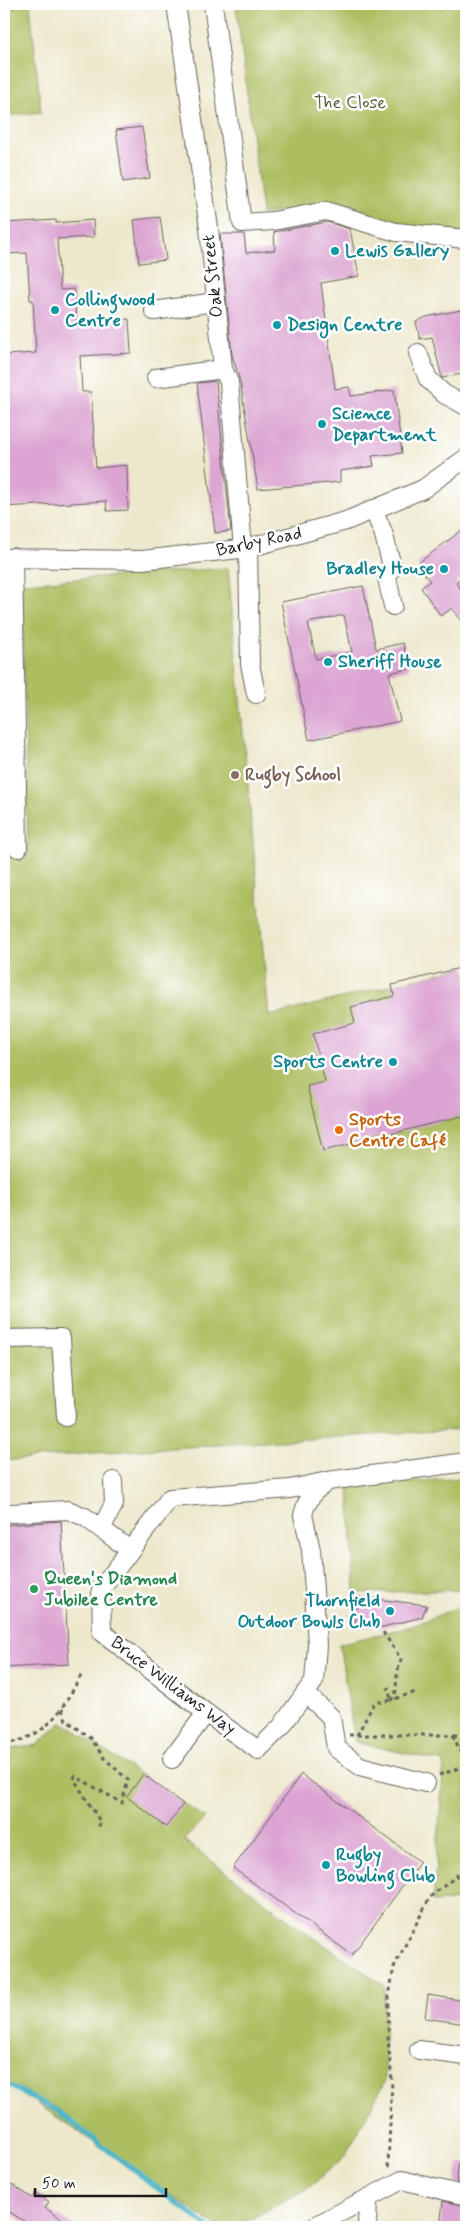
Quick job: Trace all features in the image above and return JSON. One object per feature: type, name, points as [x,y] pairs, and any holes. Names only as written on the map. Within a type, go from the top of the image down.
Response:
[{"type":"street","name":"Oak Street","points":[[176,4],[209,228],[223,369],[229,382],[246,548],[250,664],[256,694]]},
{"type":"street","points":[[213,4],[242,223],[273,221],[326,211],[396,232],[466,239]]},
{"type":"street","points":[[154,310],[215,302]]},
{"type":"street","points":[[418,353],[428,379],[444,394],[466,406]]},
{"type":"street","points":[[156,378],[223,369]]},
{"type":"street","name":"Barby Road","points":[[8,558],[142,560],[246,548],[346,521],[423,489],[466,458]]},
{"type":"street","points":[[374,509],[383,532],[392,566],[387,578],[393,606]]},
{"type":"street","points":[[8,558],[18,848]]},
{"type":"street","points":[[4,1339],[61,1338],[66,1417]]},
{"type":"street","name":"Bruce Williams Way","points":[[328,1481],[314,1492],[303,1514],[311,1550],[317,1646],[314,1682],[281,1727],[258,1750],[206,1713],[102,1632],[101,1589],[170,1498],[290,1489],[328,1481],[466,1462]]},
{"type":"street","points":[[102,1529],[114,1504],[113,1481]]},
{"type":"street","points":[[11,1513],[68,1510],[84,1517],[130,1550]]},
{"type":"street","points":[[305,1693],[331,1717],[336,1748],[354,1762],[360,1766],[426,1783]]},
{"type":"street","points":[[172,1759],[206,1713]]},
{"type":"street","points":[[419,2050],[466,2056]]},
{"type":"street","points":[[313,2227],[402,2180],[466,2196]]},
{"type":"street","points":[[367,2227],[368,2198]]},
{"type":"path","points":[[4,8],[30,4]]},
{"type":"path","points":[[383,1632],[402,1659],[396,1678],[398,1689],[391,1700]]},
{"type":"path","points":[[4,1744],[19,1742],[36,1735],[51,1723],[62,1710],[83,1672]]},
{"type":"path","points":[[388,1687],[391,1700]]},
{"type":"path","points":[[357,1736],[374,1703],[416,1692]]},
{"type":"path","points":[[62,1710],[66,1720],[91,1738],[104,1758],[128,1780],[122,1803],[75,1776],[74,1780],[101,1823],[97,1828]]},
{"type":"path","points":[[346,1734],[357,1736],[466,1735]]},
{"type":"path","points":[[443,1772],[466,1766],[453,1735]]},
{"type":"path","points":[[402,2180],[388,2165],[392,2081],[388,2039],[389,1996],[394,1967],[430,1897],[464,1870],[466,1866]]},
{"type":"green space","points":[[4,4],[30,4],[41,112],[4,116]]},
{"type":"green space","name":"The Close","points":[[236,4],[466,4],[466,234],[388,224],[350,204],[262,214]]},
{"type":"green space","points":[[228,568],[269,1016],[464,967],[466,978],[466,1429],[93,1453],[4,1461],[4,856],[28,854],[22,583]]},
{"type":"green space","points":[[465,1478],[466,1590],[355,1593],[349,1486]]},
{"type":"green space","points":[[466,1604],[466,1900],[433,1902],[444,1762],[355,1742],[339,1644],[412,1626]]},
{"type":"green space","points":[[62,1722],[205,1818],[184,1840],[298,1927],[384,1985],[385,2081],[345,2156],[311,2186],[237,2227],[218,2227],[4,2081],[4,1750],[37,1745]]},
{"type":"building","points":[[142,127],[150,178],[123,182],[116,130]]},
{"type":"building","points":[[160,217],[166,260],[139,263],[134,220]]},
{"type":"building","points":[[56,220],[56,223],[93,220],[94,237],[57,239],[60,290],[74,289],[76,322],[129,319],[131,353],[80,356],[82,392],[91,392],[96,468],[127,465],[128,510],[107,511],[106,501],[4,507],[4,355],[36,353],[33,300],[30,300],[27,253],[4,254],[4,223]]},
{"type":"building","points":[[327,222],[350,229],[359,276],[321,283],[335,389],[349,387],[351,396],[394,390],[402,453],[372,456],[374,466],[340,471],[340,482],[258,489],[240,381],[232,355],[220,234],[244,234],[246,253],[275,250],[274,232]]},
{"type":"building","points":[[466,309],[466,373],[442,378],[432,337],[420,339],[416,322],[426,317]]},
{"type":"building","points":[[216,381],[231,531],[215,533],[197,383]]},
{"type":"building","name":"Bradley House","points":[[466,527],[466,574],[456,582],[466,597],[466,627],[452,608],[441,616],[421,588],[430,581],[417,564]]},
{"type":"building","name":"Sheriff House","points":[[363,586],[376,649],[403,643],[409,669],[389,673],[400,721],[309,740],[281,602]],"holes":[[[344,615],[352,652],[316,659],[308,623]]]},
{"type":"building","name":"Sports Centre","points":[[464,967],[466,978],[466,1115],[323,1151],[307,1086],[325,1082],[313,1034],[355,1023],[351,1007],[394,996],[392,985]]},
{"type":"building","name":"Queen's Diamond Jubilee Centre","points":[[61,1521],[69,1664],[4,1668],[4,1525]]},
{"type":"building","name":"Thornfield Outdoor Bowls Club","points":[[358,1597],[427,1605],[422,1617],[383,1627],[355,1626]]},
{"type":"building","points":[[143,1774],[183,1804],[166,1827],[127,1797]]},
{"type":"building","name":"Rugby Bowling Club","points":[[301,1774],[420,1862],[352,1955],[233,1868]]},
{"type":"building","points":[[428,1995],[466,2001],[466,2024],[425,2018]]},
{"type":"building","points":[[459,2163],[466,2163],[466,2185],[456,2182]]},
{"type":"building","points":[[4,2179],[32,2198],[36,2193],[49,2202],[45,2208],[75,2227],[33,2227],[8,2211],[4,2211]]},
{"type":"building","points":[[443,2201],[466,2206],[466,2227],[440,2227]]},
{"type":"waterway","points":[[4,2083],[56,2110],[208,2227]]},
{"type":"place","name":"Lewis Gallery","points":[[335,251]]},
{"type":"place","name":"Collingwood Centre","points":[[55,310]]},
{"type":"place","name":"Design Centre","points":[[277,325]]},
{"type":"place","name":"Science Department","points":[[322,424]]},
{"type":"place","name":"Bradley House","points":[[444,569]]},
{"type":"place","name":"Sheriff House","points":[[328,662]]},
{"type":"place","name":"Rugby School","points":[[235,775]]},
{"type":"place","name":"Sports Centre","points":[[393,1062]]},
{"type":"place","name":"Sports Centre Café","points":[[339,1130]]},
{"type":"place","name":"Queen's Diamond Jubilee Centre","points":[[34,1589]]},
{"type":"place","name":"Thornfield Outdoor Bowls Club","points":[[390,1611]]},
{"type":"place","name":"Rugby Bowling Club","points":[[326,1865]]}]
